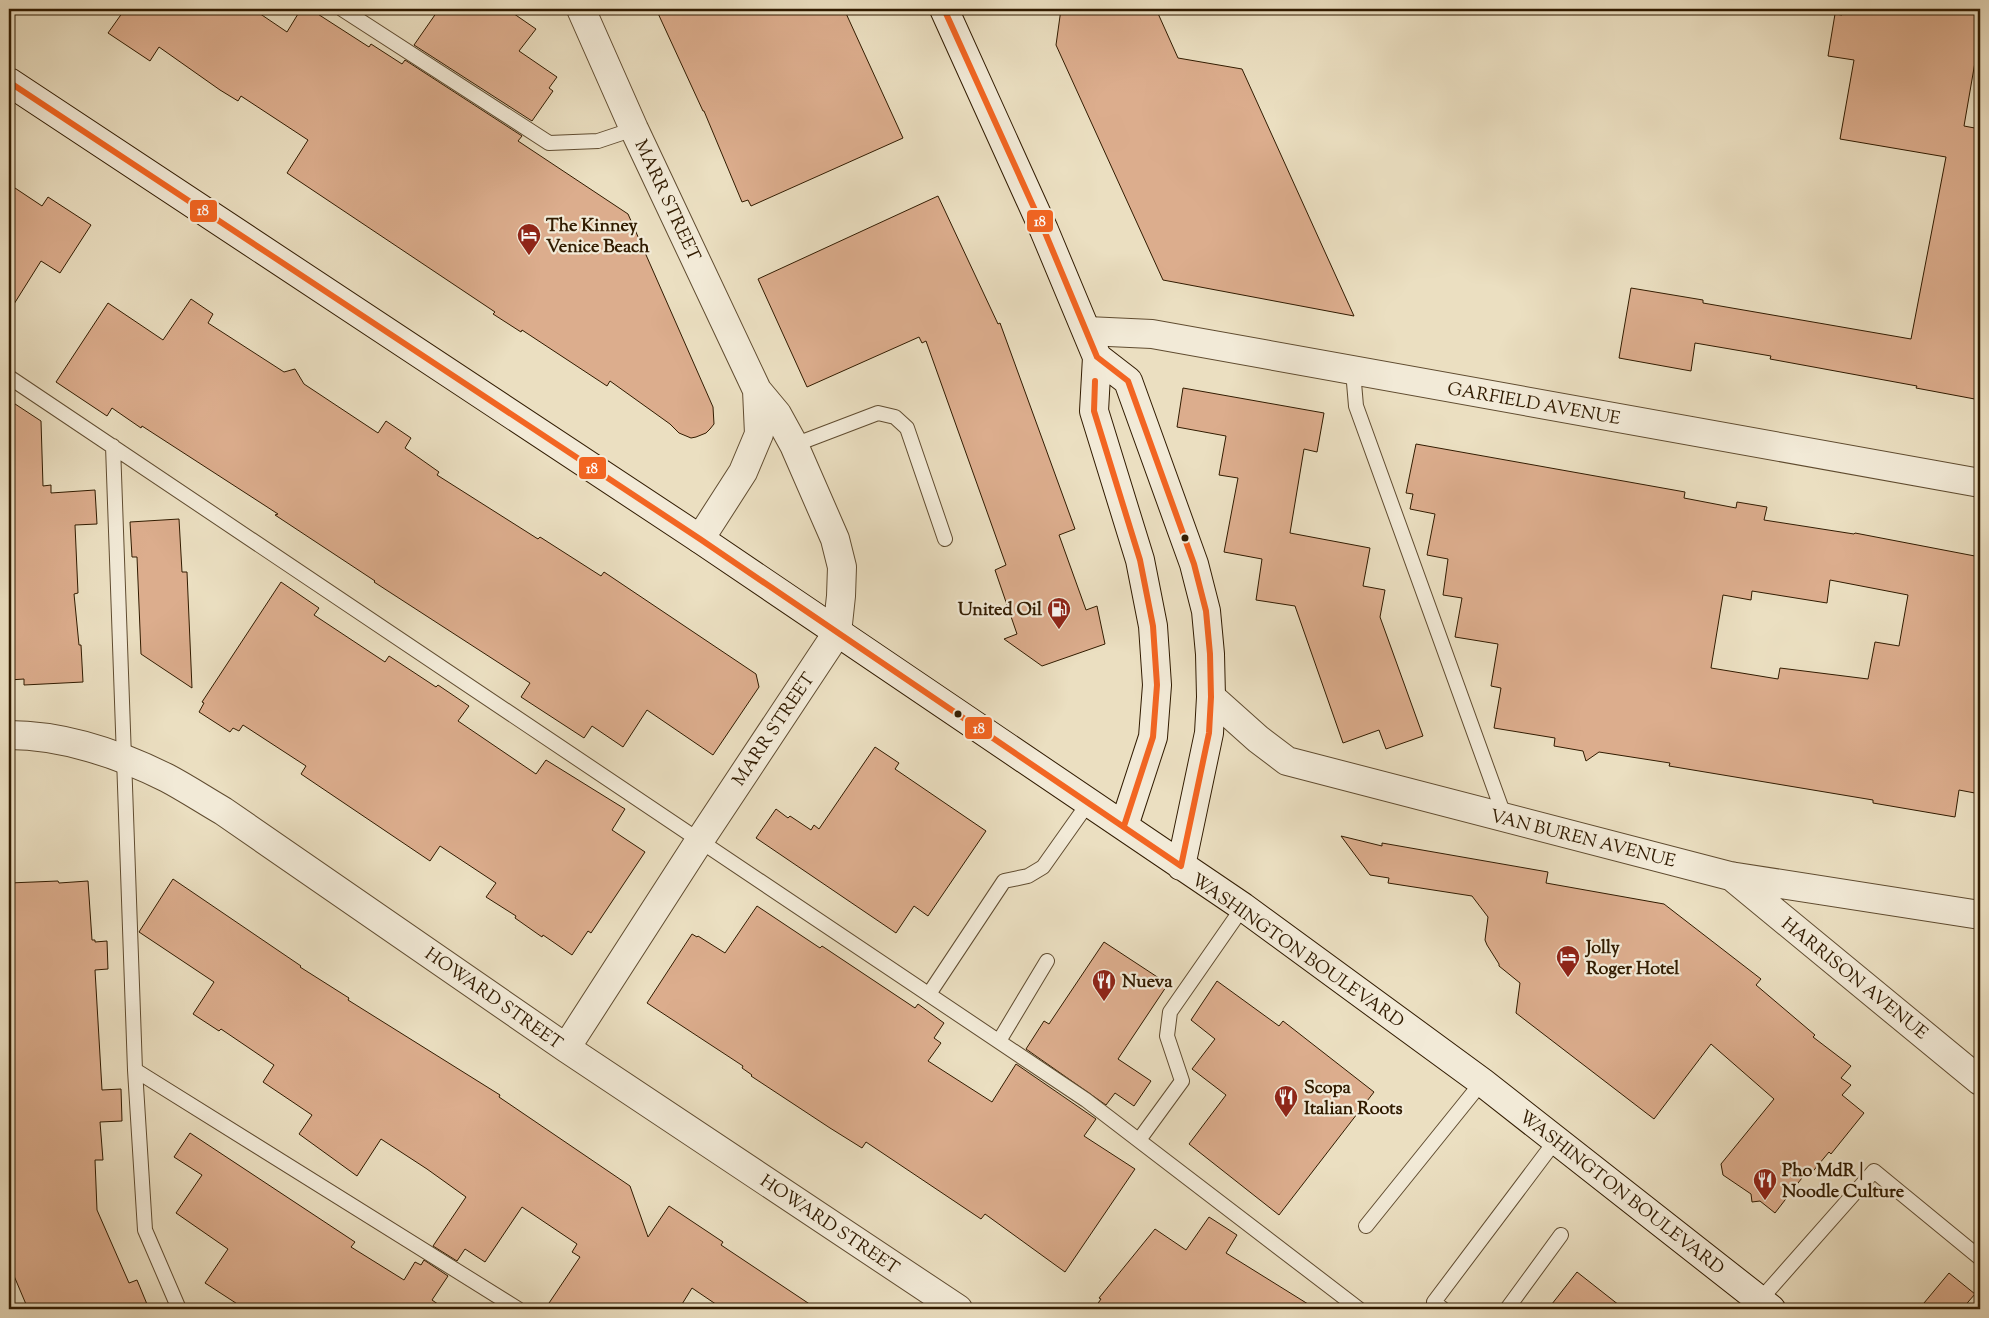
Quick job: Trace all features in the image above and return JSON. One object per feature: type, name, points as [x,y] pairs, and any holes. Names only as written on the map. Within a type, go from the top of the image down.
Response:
[{"type":"street","name":"MARR STREET","points":[[566,1048],[700,840],[837,633],[842,567],[835,539],[794,445],[777,414],[757,390],[634,129],[581,9]]},
{"type":"street","points":[[944,9],[1044,230],[1087,331],[1096,357],[1094,411],[1140,560],[1153,626],[1156,666],[1157,686],[1153,738],[1124,826]]},
{"type":"street","name":"WASHINGTON BOULEVARD","points":[[9,82],[700,539],[1243,907],[1482,1082],[1766,1305]]},
{"type":"street","name":"GARFIELD AVENUE","points":[[1087,331],[1152,334],[1980,483]]},
{"type":"street","points":[[1096,357],[1128,381],[1194,564],[1206,611],[1210,654],[1211,697],[1209,733],[1181,866]]},
{"type":"street","name":"MARR STREET","points":[[700,539],[743,472],[759,434],[757,390]]},
{"type":"street","name":"VAN BUREN AVENUE","points":[[1211,697],[1258,739],[1287,761],[1730,876],[1980,915]]},
{"type":"street","name":"HOWARD STREET","points":[[9,735],[22,735],[80,745],[124,760],[166,778],[223,811],[566,1048],[958,1309]]},
{"type":"street","name":"HARRISON AVENUE","points":[[1730,876],[1980,1081]]},
{"type":"lane","points":[[342,9],[549,143],[598,141],[634,129]]},
{"type":"lane","points":[[1354,371],[1356,406],[1505,818]]},
{"type":"lane","points":[[9,377],[1086,1100],[1359,1309]]},
{"type":"lane","points":[[794,445],[878,413],[895,416],[907,428],[945,539]]},
{"type":"lane","points":[[113,446],[135,1070],[145,1230],[179,1309]]},
{"type":"lane","points":[[929,994],[1004,881],[1028,876],[1043,867],[1088,802]]},
{"type":"lane","points":[[1138,1140],[1182,1081],[1167,1036],[1170,1012],[1243,907]]},
{"type":"lane","points":[[999,1041],[1047,961]]},
{"type":"lane","points":[[135,1070],[518,1309]]},
{"type":"lane","points":[[1366,1226],[1482,1082]]},
{"type":"lane","points":[[1443,1309],[1434,1302],[1556,1140]]},
{"type":"lane","points":[[1766,1305],[1874,1171],[1980,1258]]},
{"type":"lane","points":[[1507,1309],[1562,1235]]},
{"type":"building","points":[[125,9],[253,9],[287,32],[301,9],[310,9],[369,47],[371,44],[402,64],[405,60],[522,136],[518,141],[628,214],[713,407],[714,424],[706,433],[696,437],[691,438],[679,433],[670,424],[610,381],[607,386],[522,330],[521,332],[493,314],[495,312],[287,173],[308,140],[241,96],[238,101],[220,90],[159,47],[150,61],[108,33]]},
{"type":"building","points":[[439,9],[507,9],[536,29],[519,51],[557,77],[549,88],[553,91],[532,121],[414,45]]},
{"type":"building","points":[[656,9],[844,9],[903,138],[751,206],[748,200],[742,202],[704,111]]},
{"type":"building","points":[[1061,9],[1156,9],[1178,58],[1242,69],[1354,316],[1163,280],[1056,45]]},
{"type":"building","points":[[1843,9],[1980,9],[1980,33],[1964,126],[1980,129],[1980,400],[1916,388],[1917,386],[1770,359],[1771,356],[1695,343],[1691,371],[1619,358],[1631,288],[1703,300],[1703,303],[1911,339],[1946,157],[1840,139],[1854,60],[1828,56],[1835,14],[1842,15]]},
{"type":"building","points":[[9,184],[42,206],[48,197],[91,225],[60,273],[41,261],[9,312]]},
{"type":"building","points":[[938,196],[998,324],[1000,323],[1075,529],[1059,535],[1086,610],[1097,606],[1105,644],[1042,666],[1004,639],[1017,634],[995,570],[1006,565],[926,341],[922,343],[919,337],[807,387],[758,279]]},
{"type":"building","points":[[191,299],[213,314],[208,323],[284,372],[295,369],[304,384],[378,433],[386,421],[411,438],[405,448],[439,472],[437,475],[538,539],[540,537],[601,576],[604,572],[756,674],[759,687],[713,755],[647,710],[623,747],[592,726],[584,738],[521,697],[530,683],[374,582],[275,515],[278,514],[142,426],[141,428],[112,408],[107,416],[56,382],[108,303],[163,340]]},
{"type":"building","points":[[1183,388],[1324,413],[1317,452],[1304,449],[1290,533],[1370,548],[1363,586],[1385,590],[1380,617],[1423,736],[1386,749],[1379,730],[1343,743],[1295,606],[1256,600],[1262,559],[1224,552],[1238,478],[1219,475],[1226,436],[1177,427]]},
{"type":"building","points":[[9,400],[41,421],[43,486],[51,485],[51,493],[95,490],[97,524],[75,525],[78,593],[74,594],[79,645],[81,645],[83,682],[24,685],[24,679],[9,680]]},
{"type":"building","points":[[1416,444],[1685,492],[1684,498],[1736,508],[1737,502],[1767,507],[1764,520],[1855,533],[1980,557],[1980,794],[1959,790],[1955,817],[1873,803],[1873,800],[1669,766],[1670,763],[1599,752],[1586,761],[1583,751],[1554,746],[1555,738],[1494,728],[1501,688],[1491,686],[1498,644],[1455,637],[1462,598],[1443,595],[1448,559],[1427,555],[1435,514],[1410,509],[1413,494],[1406,493]],"holes":[[[1830,580],[1908,595],[1899,646],[1875,642],[1868,679],[1780,668],[1778,679],[1711,668],[1723,595],[1751,600],[1752,591],[1827,603]]]},
{"type":"building","points":[[179,519],[182,572],[187,572],[192,688],[141,654],[137,557],[132,557],[130,522]]},
{"type":"building","points":[[281,582],[319,608],[314,615],[385,662],[389,656],[469,706],[458,721],[536,774],[546,760],[625,809],[612,830],[645,852],[591,933],[588,931],[572,955],[543,935],[542,937],[515,918],[516,916],[486,897],[496,883],[440,846],[430,861],[301,774],[306,766],[243,725],[239,731],[233,728],[230,732],[199,712],[204,703],[202,702]]},
{"type":"building","points":[[875,747],[899,763],[895,769],[986,831],[928,916],[914,906],[896,933],[756,838],[776,809],[788,818],[790,816],[811,830],[814,825],[819,829]]},
{"type":"building","points":[[1341,836],[1382,846],[1382,843],[1548,872],[1546,883],[1664,904],[1761,979],[1756,985],[1815,1035],[1813,1037],[1851,1066],[1841,1078],[1851,1085],[1842,1095],[1864,1113],[1831,1154],[1829,1152],[1809,1176],[1805,1174],[1775,1213],[1760,1201],[1752,1202],[1751,1194],[1723,1175],[1721,1164],[1774,1099],[1711,1044],[1654,1119],[1516,1013],[1520,983],[1499,966],[1487,945],[1485,940],[1488,917],[1472,896],[1388,883],[1389,878],[1370,875]]},
{"type":"building","points":[[173,879],[300,967],[349,998],[348,1000],[500,1095],[499,1097],[630,1186],[648,1237],[669,1206],[723,1242],[721,1245],[817,1309],[723,1309],[692,1288],[679,1309],[545,1309],[580,1257],[572,1252],[577,1244],[522,1207],[485,1262],[465,1249],[457,1261],[433,1246],[466,1197],[381,1139],[357,1176],[299,1134],[312,1115],[263,1082],[274,1065],[221,1029],[219,1031],[193,1014],[214,982],[139,932]]},
{"type":"building","points":[[58,881],[59,883],[88,881],[92,940],[95,940],[95,942],[107,941],[108,969],[95,970],[102,1090],[121,1089],[122,1121],[100,1122],[103,1160],[95,1160],[97,1210],[129,1283],[137,1280],[149,1309],[28,1309],[9,1264],[9,883]]},
{"type":"building","points":[[757,906],[820,948],[822,946],[915,1008],[918,1004],[944,1023],[934,1038],[941,1043],[928,1061],[992,1102],[1016,1064],[1096,1119],[1084,1136],[1135,1169],[1065,1272],[985,1214],[981,1219],[866,1142],[862,1148],[830,1128],[751,1076],[742,1068],[743,1066],[647,1003],[692,934],[725,953]]},
{"type":"building","points":[[1104,942],[1168,984],[1118,1059],[1151,1081],[1134,1106],[1115,1093],[1106,1105],[1026,1049],[1044,1021],[1049,1024]]},
{"type":"building","points":[[1217,981],[1279,1026],[1283,1021],[1374,1092],[1279,1215],[1189,1144],[1226,1095],[1192,1069],[1215,1039],[1191,1020]]},
{"type":"building","points":[[190,1133],[355,1242],[351,1247],[404,1280],[415,1262],[421,1265],[424,1260],[448,1276],[432,1300],[445,1309],[245,1309],[205,1283],[228,1249],[176,1213],[202,1175],[174,1157]]},
{"type":"building","points":[[1209,1217],[1237,1235],[1226,1253],[1316,1309],[1094,1309],[1101,1299],[1099,1298],[1155,1229],[1186,1250]]},
{"type":"building","points":[[1577,1272],[1624,1309],[1548,1309]]},
{"type":"building","points":[[1949,1273],[1975,1294],[1962,1309],[1919,1309]]},
{"type":"transit line","name":"18","points":[[9,82],[700,539],[1181,866],[1209,733],[1211,697],[1206,611],[1194,564],[1128,381],[1097,357],[1044,230],[944,9]]},
{"type":"transit line","name":"18","points":[[1095,381],[1094,411],[1140,560],[1153,626],[1157,685],[1153,737],[1124,826]]},
{"type":"place","name":"The Kinney Venice Beach","points":[[529,256]]},
{"type":"place","name":"United Oil","points":[[1059,630]]},
{"type":"place","name":"Jolly Roger Hotel","points":[[1568,978]]},
{"type":"place","name":"Nueva","points":[[1104,1002]]},
{"type":"place","name":"Scopa Italian Roots","points":[[1286,1118]]},
{"type":"place","name":"Pho MdR | Noodle Culture","points":[[1765,1201]]}]
